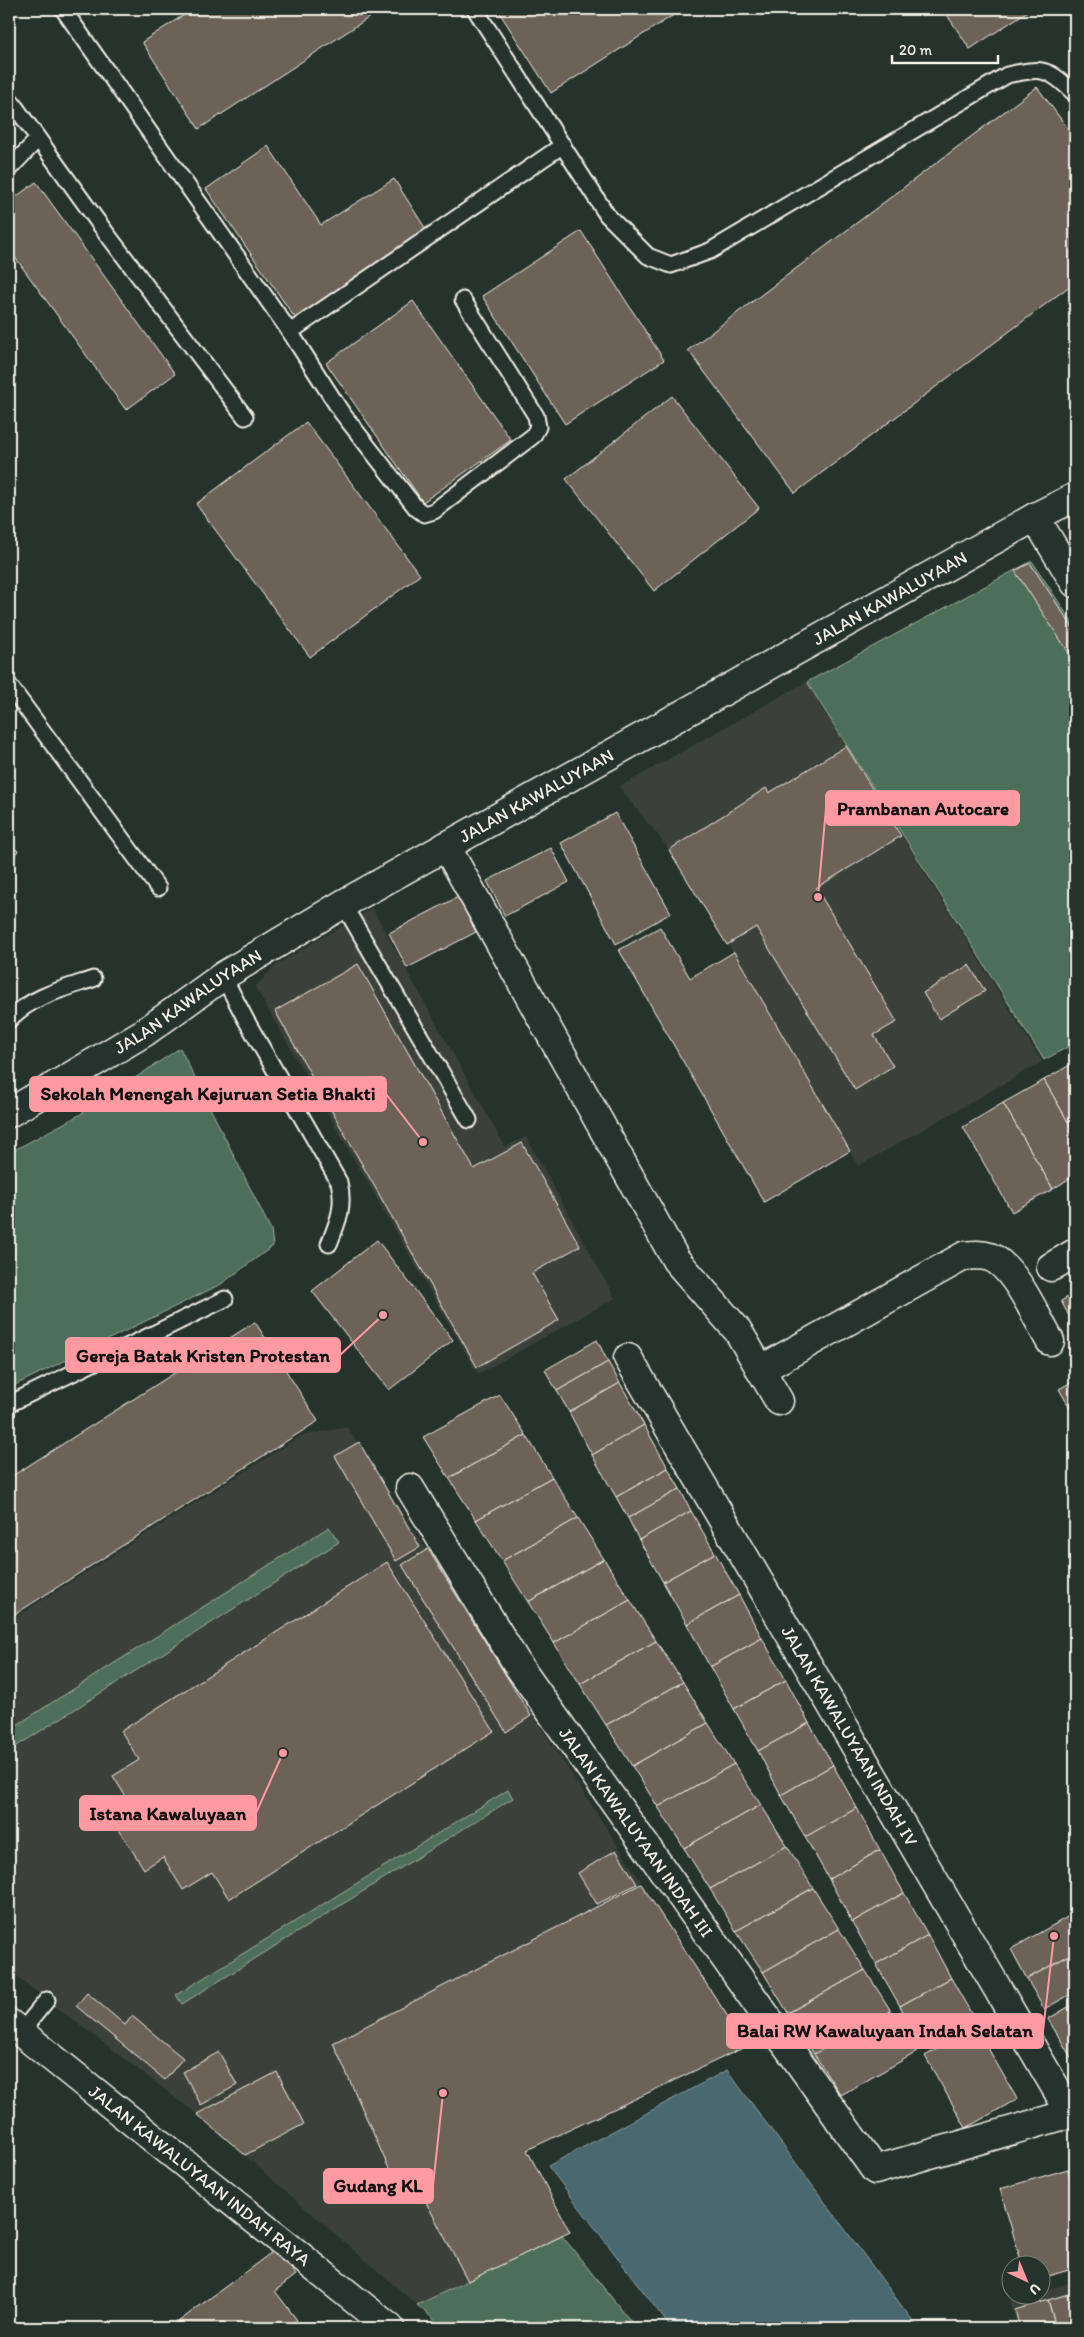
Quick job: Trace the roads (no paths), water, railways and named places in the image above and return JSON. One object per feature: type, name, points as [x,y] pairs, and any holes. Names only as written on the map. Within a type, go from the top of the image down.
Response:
[{"type":"street","name":"JALAN KAWALUYAAN","points":[[9,1113],[145,1032],[223,976],[344,904],[1075,497]]},
{"type":"street","points":[[1035,518],[1075,583]]},
{"type":"street","points":[[446,846],[676,1260],[738,1331],[779,1401]]},
{"type":"street","points":[[1051,1267],[1075,1253]]},
{"type":"street","points":[[760,1370],[964,1256],[971,1255],[991,1257],[1007,1269],[1050,1341]]},
{"type":"street","name":"JALAN KAWALUYAAN INDAH IV","points":[[628,1358],[1073,2113]]},
{"type":"street","name":"JALAN KAWALUYAAN INDAH III","points":[[410,1488],[519,1667],[875,2170],[1073,2113]]},
{"type":"street","name":"JALAN KAWALUYAAN INDAH RAYA","points":[[15,2027],[390,2328]]},
{"type":"lane","points":[[63,9],[290,332],[342,413],[416,508],[424,514],[434,511],[526,442],[533,436],[538,426],[536,416],[463,300]]},
{"type":"lane","points":[[475,9],[607,215],[648,256],[671,265],[710,251],[1007,75],[1035,69],[1056,76],[1075,94]]},
{"type":"lane","points":[[9,98],[245,417]]},
{"type":"lane","points":[[9,169],[38,139]]},
{"type":"lane","points":[[290,332],[563,145]]},
{"type":"lane","points":[[9,685],[158,888]]},
{"type":"lane","points":[[344,904],[469,1120]]},
{"type":"lane","points":[[223,976],[246,1020],[339,1182],[343,1197],[342,1212],[329,1244]]},
{"type":"lane","points":[[9,1020],[16,1012],[40,998],[93,979]]},
{"type":"lane","points":[[9,1404],[225,1299]]},
{"type":"lane","points":[[15,2027],[47,2000]]},
{"type":"water","points":[[727,2070],[918,2328],[671,2328],[548,2166]]},
{"type":"place","name":"Prambanan Autocare","points":[[818,897]]},
{"type":"place","name":"Sekolah Menengah Kejuruan Setia Bhakti","points":[[423,1142]]},
{"type":"place","name":"Gereja Batak Kristen Protestan","points":[[383,1315]]},
{"type":"place","name":"Istana Kawaluyaan","points":[[283,1753]]},
{"type":"place","name":"Balai RW Kawaluyaan Indah Selatan","points":[[1054,1936]]},
{"type":"place","name":"Gudang KL","points":[[443,2093]]}]
